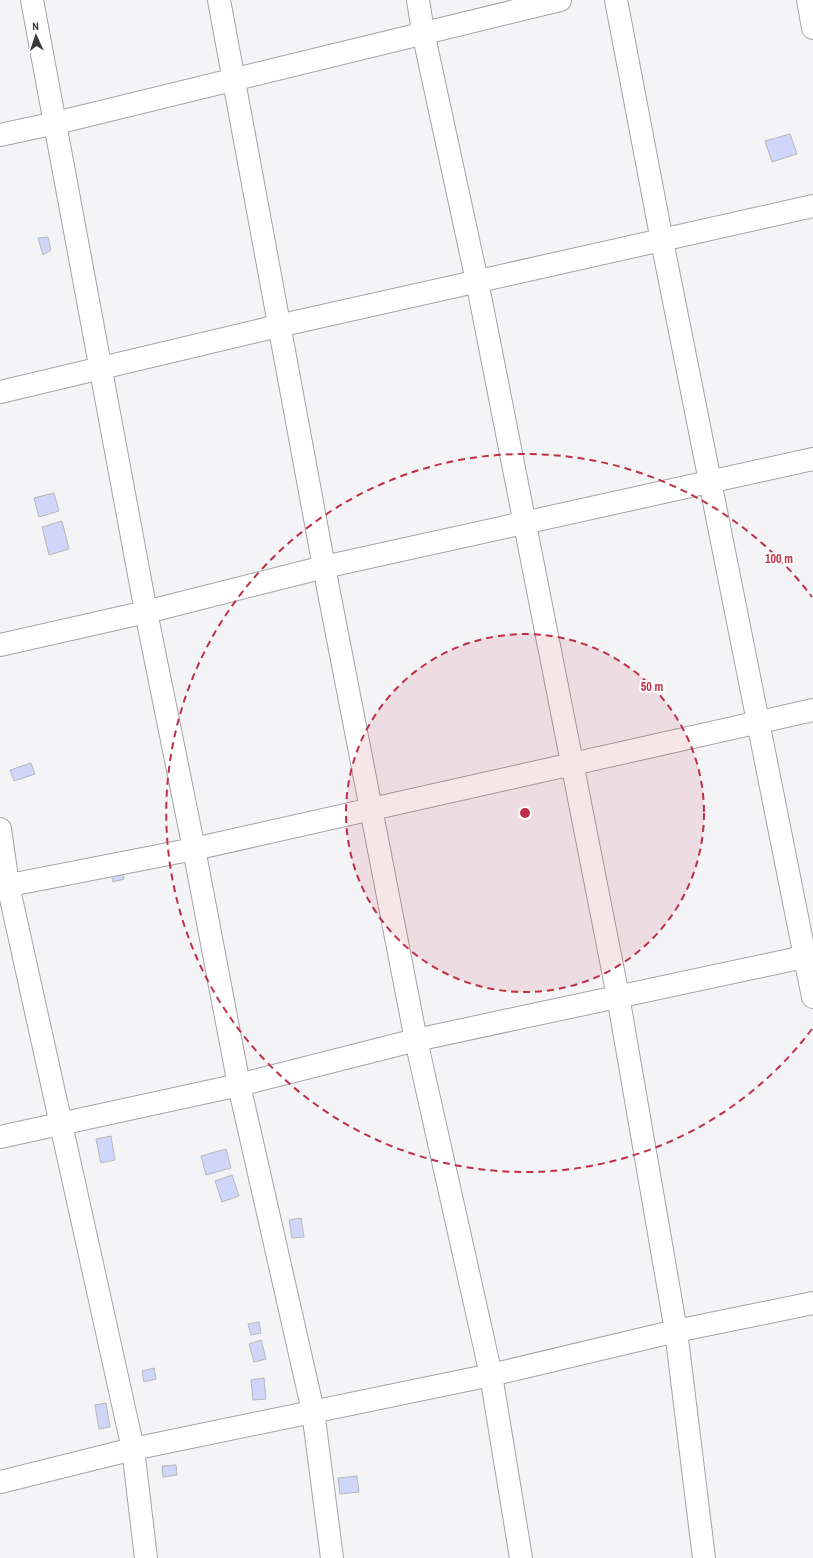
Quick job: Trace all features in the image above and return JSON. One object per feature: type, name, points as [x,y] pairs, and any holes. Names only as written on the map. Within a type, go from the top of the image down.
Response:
[{"type":"street","points":[[32,0],[146,612],[194,849],[239,1085],[313,1411],[332,1558]]},
{"type":"street","points":[[219,0],[278,326],[324,567],[416,1040],[490,1374],[521,1558]]},
{"type":"street","points":[[418,0],[423,32],[477,281],[618,996],[676,1331],[704,1558]]},
{"type":"street","points":[[0,135],[56,123],[423,32],[560,0]]},
{"type":"street","points":[[616,0],[662,241],[758,722],[809,956],[813,997]]},
{"type":"street","points":[[808,0],[813,28]]},
{"type":"street","points":[[0,392],[278,326],[813,206]]},
{"type":"street","points":[[0,645],[146,612],[324,567],[525,524],[813,459]]},
{"type":"street","points":[[4,886],[194,849],[813,710]]},
{"type":"street","points":[[0,829],[4,886],[62,1124],[133,1449],[146,1558]]},
{"type":"street","points":[[0,1138],[239,1085],[416,1040],[809,956]]},
{"type":"street","points":[[0,1482],[133,1449],[490,1374],[676,1331],[813,1303]]},
{"type":"building","points":[[790,134],[797,154],[772,162],[765,141]]},
{"type":"building","points":[[48,237],[51,250],[43,255],[38,238]]},
{"type":"building","points":[[54,493],[59,511],[39,517],[34,498]]},
{"type":"building","points":[[62,521],[69,549],[49,555],[42,527]]},
{"type":"building","points":[[31,763],[35,774],[14,781],[10,770]]},
{"type":"building","points":[[121,867],[124,879],[113,882],[110,869]]},
{"type":"building","points":[[111,1136],[115,1160],[101,1163],[96,1139]]},
{"type":"building","points":[[226,1149],[231,1168],[206,1175],[201,1156]]},
{"type":"building","points":[[232,1175],[239,1196],[222,1202],[215,1181]]},
{"type":"building","points":[[301,1218],[304,1237],[292,1238],[289,1220]]},
{"type":"building","points":[[259,1322],[261,1333],[251,1335],[248,1324]]},
{"type":"building","points":[[261,1340],[266,1359],[254,1362],[249,1344]]},
{"type":"building","points":[[154,1368],[156,1379],[144,1382],[142,1371]]},
{"type":"building","points":[[264,1378],[266,1399],[253,1400],[251,1380]]},
{"type":"building","points":[[106,1403],[110,1427],[99,1429],[95,1405]]},
{"type":"building","points":[[176,1465],[177,1475],[163,1477],[162,1466]]},
{"type":"building","points":[[357,1476],[359,1492],[340,1494],[338,1478]]}]
